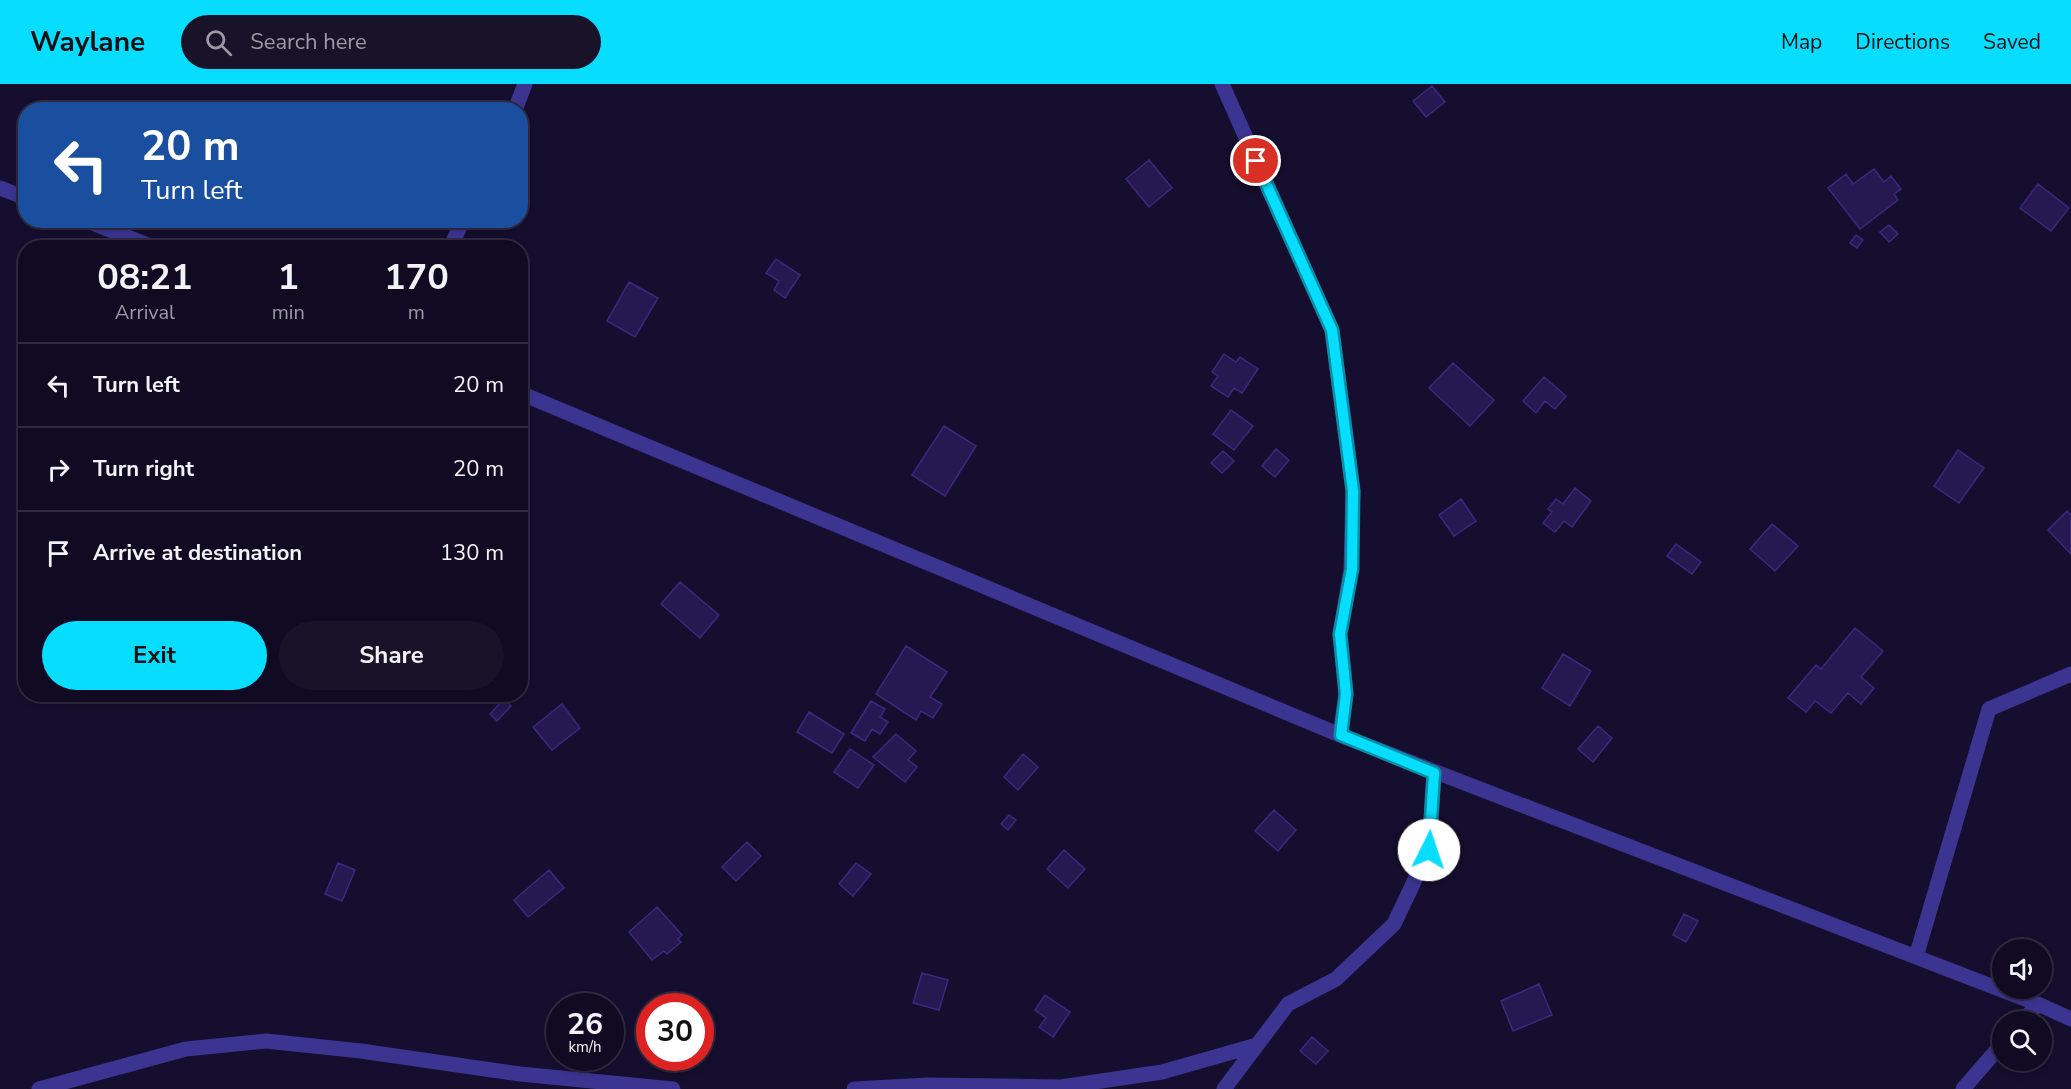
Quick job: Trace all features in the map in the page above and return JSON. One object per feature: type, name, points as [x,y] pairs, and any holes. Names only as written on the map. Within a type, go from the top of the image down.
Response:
[{"type":"street","points":[[517,102],[525,84]]},
{"type":"street","points":[[1222,84],[1332,330],[1353,491],[1352,569],[1340,634],[1346,694],[1341,735]]},
{"type":"street","points":[[0,188],[18,195]]},
{"type":"street","points":[[105,228],[135,240]]},
{"type":"street","points":[[528,396],[1434,773],[2038,1004],[2071,1019]]},
{"type":"street","points":[[1916,957],[1989,709],[2071,674]]},
{"type":"street","points":[[1224,1089],[1288,1004],[1336,979],[1394,924],[1429,850],[1434,773]]},
{"type":"street","points":[[2032,1011],[2038,1004]]},
{"type":"street","points":[[39,1089],[186,1049],[266,1041],[362,1051],[520,1074],[673,1089]]},
{"type":"street","points":[[854,1089],[928,1085],[1061,1087],[1162,1072],[1257,1045]]},
{"type":"street","points":[[1963,1089],[1992,1056]]},
{"type":"building","points":[[1432,86],[1445,102],[1426,117],[1413,101]]},
{"type":"building","points":[[1149,160],[1172,188],[1149,207],[1126,179]]},
{"type":"building","points":[[1874,169],[1884,182],[1891,176],[1901,189],[1894,194],[1898,200],[1860,229],[1828,188],[1846,174],[1853,184]]},
{"type":"building","points":[[2038,184],[2069,208],[2051,231],[2020,208]]},
{"type":"building","points":[[1889,225],[1898,234],[1889,242],[1880,232]]},
{"type":"building","points":[[1856,235],[1863,240],[1857,248],[1850,243]]},
{"type":"building","points":[[776,259],[800,275],[785,298],[774,290],[779,281],[766,273]]},
{"type":"building","points":[[629,282],[658,298],[635,337],[607,321]]},
{"type":"building","points":[[1224,354],[1236,362],[1240,357],[1258,369],[1242,393],[1234,388],[1228,397],[1211,386],[1218,376],[1212,372]]},
{"type":"building","points":[[1453,363],[1494,400],[1470,426],[1429,388]]},
{"type":"building","points":[[1544,377],[1566,396],[1555,409],[1545,401],[1536,413],[1523,401]]},
{"type":"building","points":[[1231,410],[1253,426],[1234,450],[1213,434]]},
{"type":"building","points":[[944,426],[976,446],[945,496],[912,475]]},
{"type":"building","points":[[1276,449],[1289,460],[1275,477],[1262,466]]},
{"type":"building","points":[[1958,450],[1984,468],[1959,503],[1934,486]]},
{"type":"building","points":[[1223,451],[1234,461],[1222,473],[1211,463]]},
{"type":"building","points":[[1575,488],[1591,501],[1572,527],[1564,521],[1555,532],[1543,523],[1552,512],[1548,509],[1556,499],[1563,504]]},
{"type":"building","points":[[1461,499],[1476,521],[1454,536],[1439,515]]},
{"type":"building","points":[[2067,511],[2071,515],[2071,554],[2048,530]]},
{"type":"building","points":[[1772,524],[1798,546],[1775,571],[1750,549]]},
{"type":"building","points":[[1676,544],[1701,562],[1692,574],[1667,556]]},
{"type":"building","points":[[680,582],[719,615],[700,638],[661,604]]},
{"type":"building","points":[[1855,628],[1883,651],[1861,677],[1874,688],[1861,704],[1848,693],[1831,713],[1815,701],[1806,712],[1788,698],[1816,665],[1821,669]]},
{"type":"building","points":[[906,646],[947,672],[930,697],[942,704],[933,718],[921,711],[916,720],[876,694]]},
{"type":"building","points":[[1563,654],[1591,671],[1570,706],[1542,688]]},
{"type":"building","points":[[871,701],[885,709],[880,717],[888,722],[880,734],[872,729],[865,741],[851,733]]},
{"type":"building","points":[[501,702],[507,702],[511,706],[497,721],[490,714]]},
{"type":"building","points":[[562,704],[580,728],[552,750],[533,727]]},
{"type":"building","points":[[809,712],[844,734],[832,753],[797,732]]},
{"type":"building","points":[[1598,726],[1612,738],[1593,762],[1578,749]]},
{"type":"building","points":[[896,734],[916,751],[908,760],[917,767],[905,782],[873,757]]},
{"type":"building","points":[[850,749],[874,765],[858,788],[834,772]]},
{"type":"building","points":[[1023,754],[1038,767],[1018,790],[1004,777]]},
{"type":"building","points":[[1274,810],[1296,830],[1278,851],[1255,831]]},
{"type":"building","points":[[1009,815],[1016,820],[1008,830],[1001,824]]},
{"type":"building","points":[[747,842],[761,856],[736,881],[722,867]]},
{"type":"building","points":[[1064,850],[1085,869],[1068,888],[1047,869]]},
{"type":"building","points":[[338,863],[355,870],[342,901],[325,894]]},
{"type":"building","points":[[856,863],[871,874],[853,896],[839,884]]},
{"type":"building","points":[[549,870],[564,888],[528,917],[514,900]]},
{"type":"building","points":[[657,907],[682,935],[678,939],[681,942],[667,954],[664,951],[652,960],[629,932]]},
{"type":"building","points":[[1684,914],[1698,921],[1686,942],[1673,935]]},
{"type":"building","points":[[922,973],[948,980],[939,1010],[913,1003]]},
{"type":"building","points":[[1539,984],[1552,1015],[1513,1031],[1501,1001]]},
{"type":"building","points":[[1045,995],[1070,1012],[1053,1037],[1039,1027],[1046,1018],[1035,1010]]},
{"type":"building","points":[[1312,1037],[1328,1051],[1316,1064],[1300,1051]]},
{"type":"route","points":[[1256,161],[1332,330],[1353,491],[1352,569],[1340,634],[1346,694],[1341,735],[1434,773],[1429,850]]}]
